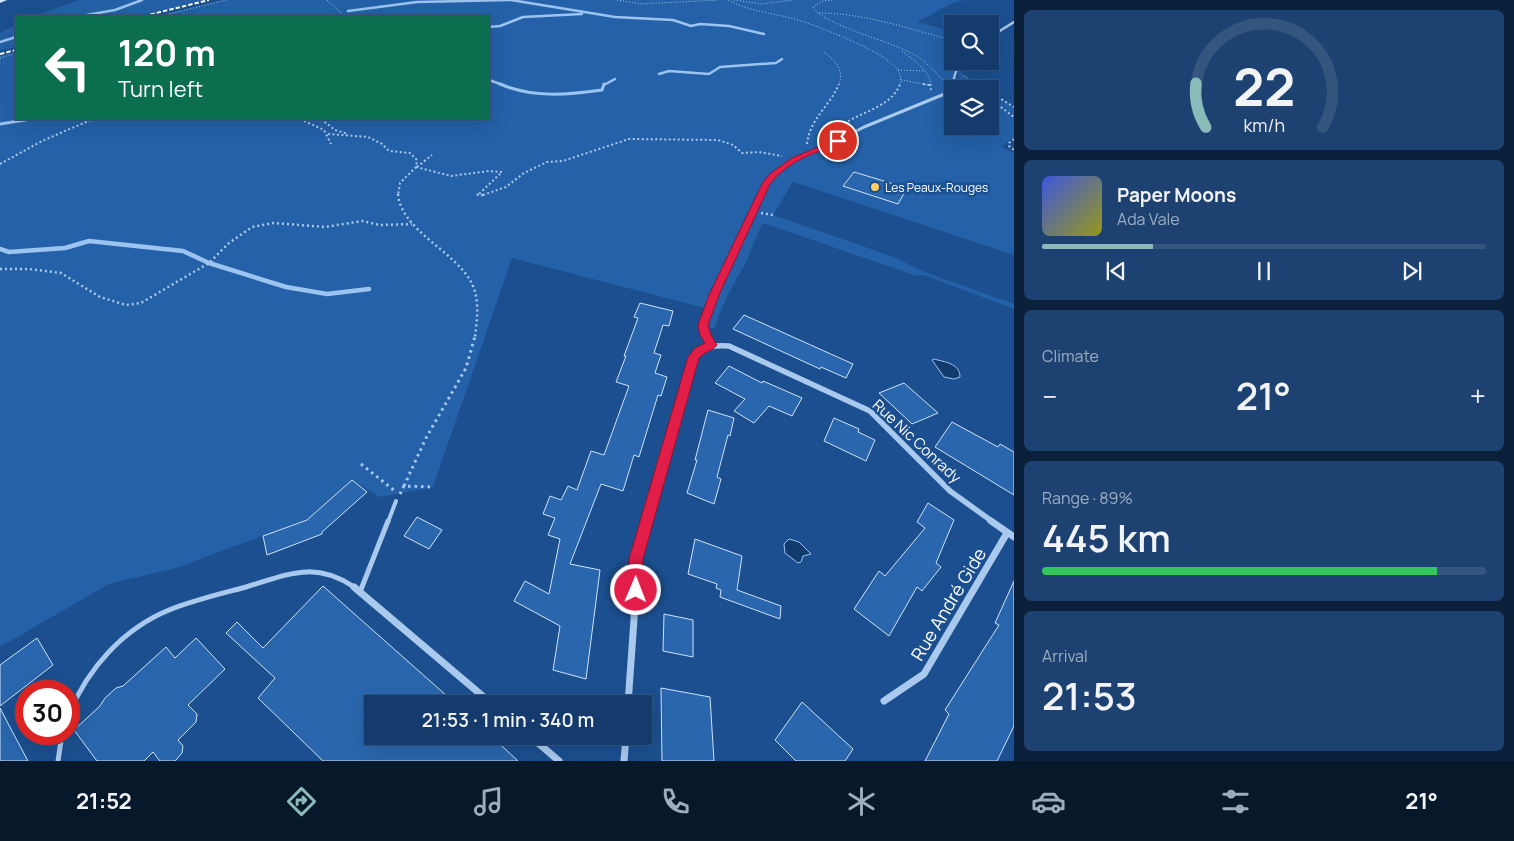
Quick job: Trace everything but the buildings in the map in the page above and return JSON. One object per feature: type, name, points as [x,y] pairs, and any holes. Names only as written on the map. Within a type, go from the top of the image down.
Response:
[{"type":"main road","points":[[0,2],[5,0]]},
{"type":"street","points":[[999,32],[1014,22]]},
{"type":"street","points":[[954,80],[955,70]]},
{"type":"street","points":[[629,695],[636,559],[693,357],[699,350],[712,345],[703,325],[714,295],[766,183],[774,174],[810,152],[824,148],[898,112],[944,95]]},
{"type":"street","name":"Rue Nic Conrady","points":[[712,345],[729,346],[746,352],[870,410],[950,490],[1011,535]]},
{"type":"street","name":"Rue André Gide","points":[[884,701],[924,674],[1011,535]]},
{"type":"street","points":[[354,587],[481,695]]},
{"type":"street","points":[[540,745],[559,761]]},
{"type":"street","points":[[624,761],[625,745]]},
{"type":"lane","points":[[360,592],[396,501]]},
{"type":"lane","points":[[80,689],[94,668],[117,642],[146,621],[170,609],[300,571],[325,573],[344,580],[354,587]]},
{"type":"lane","points":[[58,761],[60,745]]},
{"type":"path","points":[[165,15],[226,0]]},
{"type":"path","points":[[327,0],[339,10],[340,15]]},
{"type":"path","points":[[617,0],[641,4],[718,0]]},
{"type":"path","points":[[728,0],[838,35],[895,66],[901,80],[897,90],[890,98],[848,120],[835,132]]},
{"type":"path","points":[[734,0],[762,4],[792,0]]},
{"type":"path","points":[[832,0],[816,4],[814,10],[827,18],[912,53],[944,82]]},
{"type":"path","points":[[819,13],[834,13],[880,21],[944,38]]},
{"type":"path","points":[[900,49],[924,71],[930,80],[929,85],[936,99]]},
{"type":"path","points":[[810,152],[807,141],[820,110],[836,92],[840,81],[840,69],[833,59],[824,52]]},
{"type":"path","points":[[0,58],[15,53]]},
{"type":"path","points":[[898,70],[924,71]]},
{"type":"path","points":[[955,74],[970,80]]},
{"type":"path","points":[[901,80],[929,85]]},
{"type":"path","points":[[999,98],[1014,107]]},
{"type":"path","points":[[999,106],[1014,117]]},
{"type":"path","points":[[0,164],[42,141],[91,120]]},
{"type":"path","points":[[302,120],[320,127],[328,134],[331,144]]},
{"type":"path","points":[[322,120],[335,130],[351,134]]},
{"type":"path","points":[[328,134],[362,134],[383,145],[389,151],[410,153],[417,160],[416,167]]},
{"type":"path","points":[[416,167],[451,176],[489,171],[502,172],[476,194],[479,196],[506,187],[524,173],[546,162],[563,161],[629,139],[718,140],[733,144],[742,153],[773,153],[795,160]]},
{"type":"path","points":[[1014,139],[1009,143],[1009,146],[1014,150]]},
{"type":"path","points":[[396,501],[426,438],[458,387],[471,356],[476,332],[478,306],[472,282],[439,246],[413,224],[401,209],[399,185],[416,167],[432,155]]},
{"type":"path","points":[[0,270],[29,269],[61,273],[100,297],[126,305],[141,303],[210,263],[229,242],[252,227],[273,223],[325,227],[362,221],[380,225],[413,224]]},
{"type":"path","points":[[360,464],[400,494]]},
{"type":"path","points":[[404,486],[433,487]]},
{"type":"shaded area","points":[[79,0],[204,0],[143,15],[38,15]]},
{"type":"shaded area","points":[[224,0],[964,0],[953,3],[917,22],[944,29],[944,70],[955,70],[955,78],[958,78],[958,70],[962,70],[962,73],[972,80],[944,80],[944,135],[999,135],[999,98],[1014,107],[1014,137],[1001,147],[1014,153],[1014,255],[793,182],[773,215],[894,257],[922,271],[1014,304],[1014,309],[924,275],[917,276],[763,223],[714,329],[703,325],[708,309],[512,258],[433,487],[380,497],[352,480],[310,518],[176,568],[109,584],[0,647],[0,56],[15,52],[15,120],[490,120],[490,15],[159,15]]},
{"type":"shaded area","points":[[15,26],[15,47],[0,51],[0,33]]},
{"type":"shaded area","points":[[932,360],[954,366],[959,372],[960,377],[954,379],[944,377]]},
{"type":"shaded area","points":[[789,539],[799,542],[811,554],[803,556],[801,562],[798,563],[785,553],[784,544]]},
{"type":"waterway","points":[[87,15],[115,10],[142,0]]},
{"type":"waterway","points":[[348,11],[417,2],[511,0],[615,17],[673,20],[691,26],[700,24],[729,26],[764,34]]},
{"type":"waterway","points":[[490,27],[500,26],[523,17],[582,14]]},
{"type":"waterway","points":[[0,42],[15,37]]},
{"type":"waterway","points":[[659,74],[669,71],[709,74],[720,67],[776,63],[782,59]]},
{"type":"waterway","points":[[604,85],[615,79]]},
{"type":"waterway","points":[[490,80],[503,85]]},
{"type":"waterway","points":[[503,85],[525,92],[550,94],[602,90],[604,84]]},
{"type":"waterway","points":[[0,124],[25,120]]},
{"type":"waterway","points":[[0,249],[9,252],[65,248],[89,241],[183,251],[209,263],[286,287],[327,294],[369,289]]},
{"type":"railway","points":[[148,15],[209,0]]},
{"type":"railway","points":[[0,54],[15,50]]},
{"type":"place","name":"Les Peaux-Rouges","points":[[875,187]]},
{"type":"route","points":[[636,590],[636,559],[693,357],[699,350],[712,345],[703,325],[714,295],[766,183],[774,174],[795,160],[838,141]]}]
